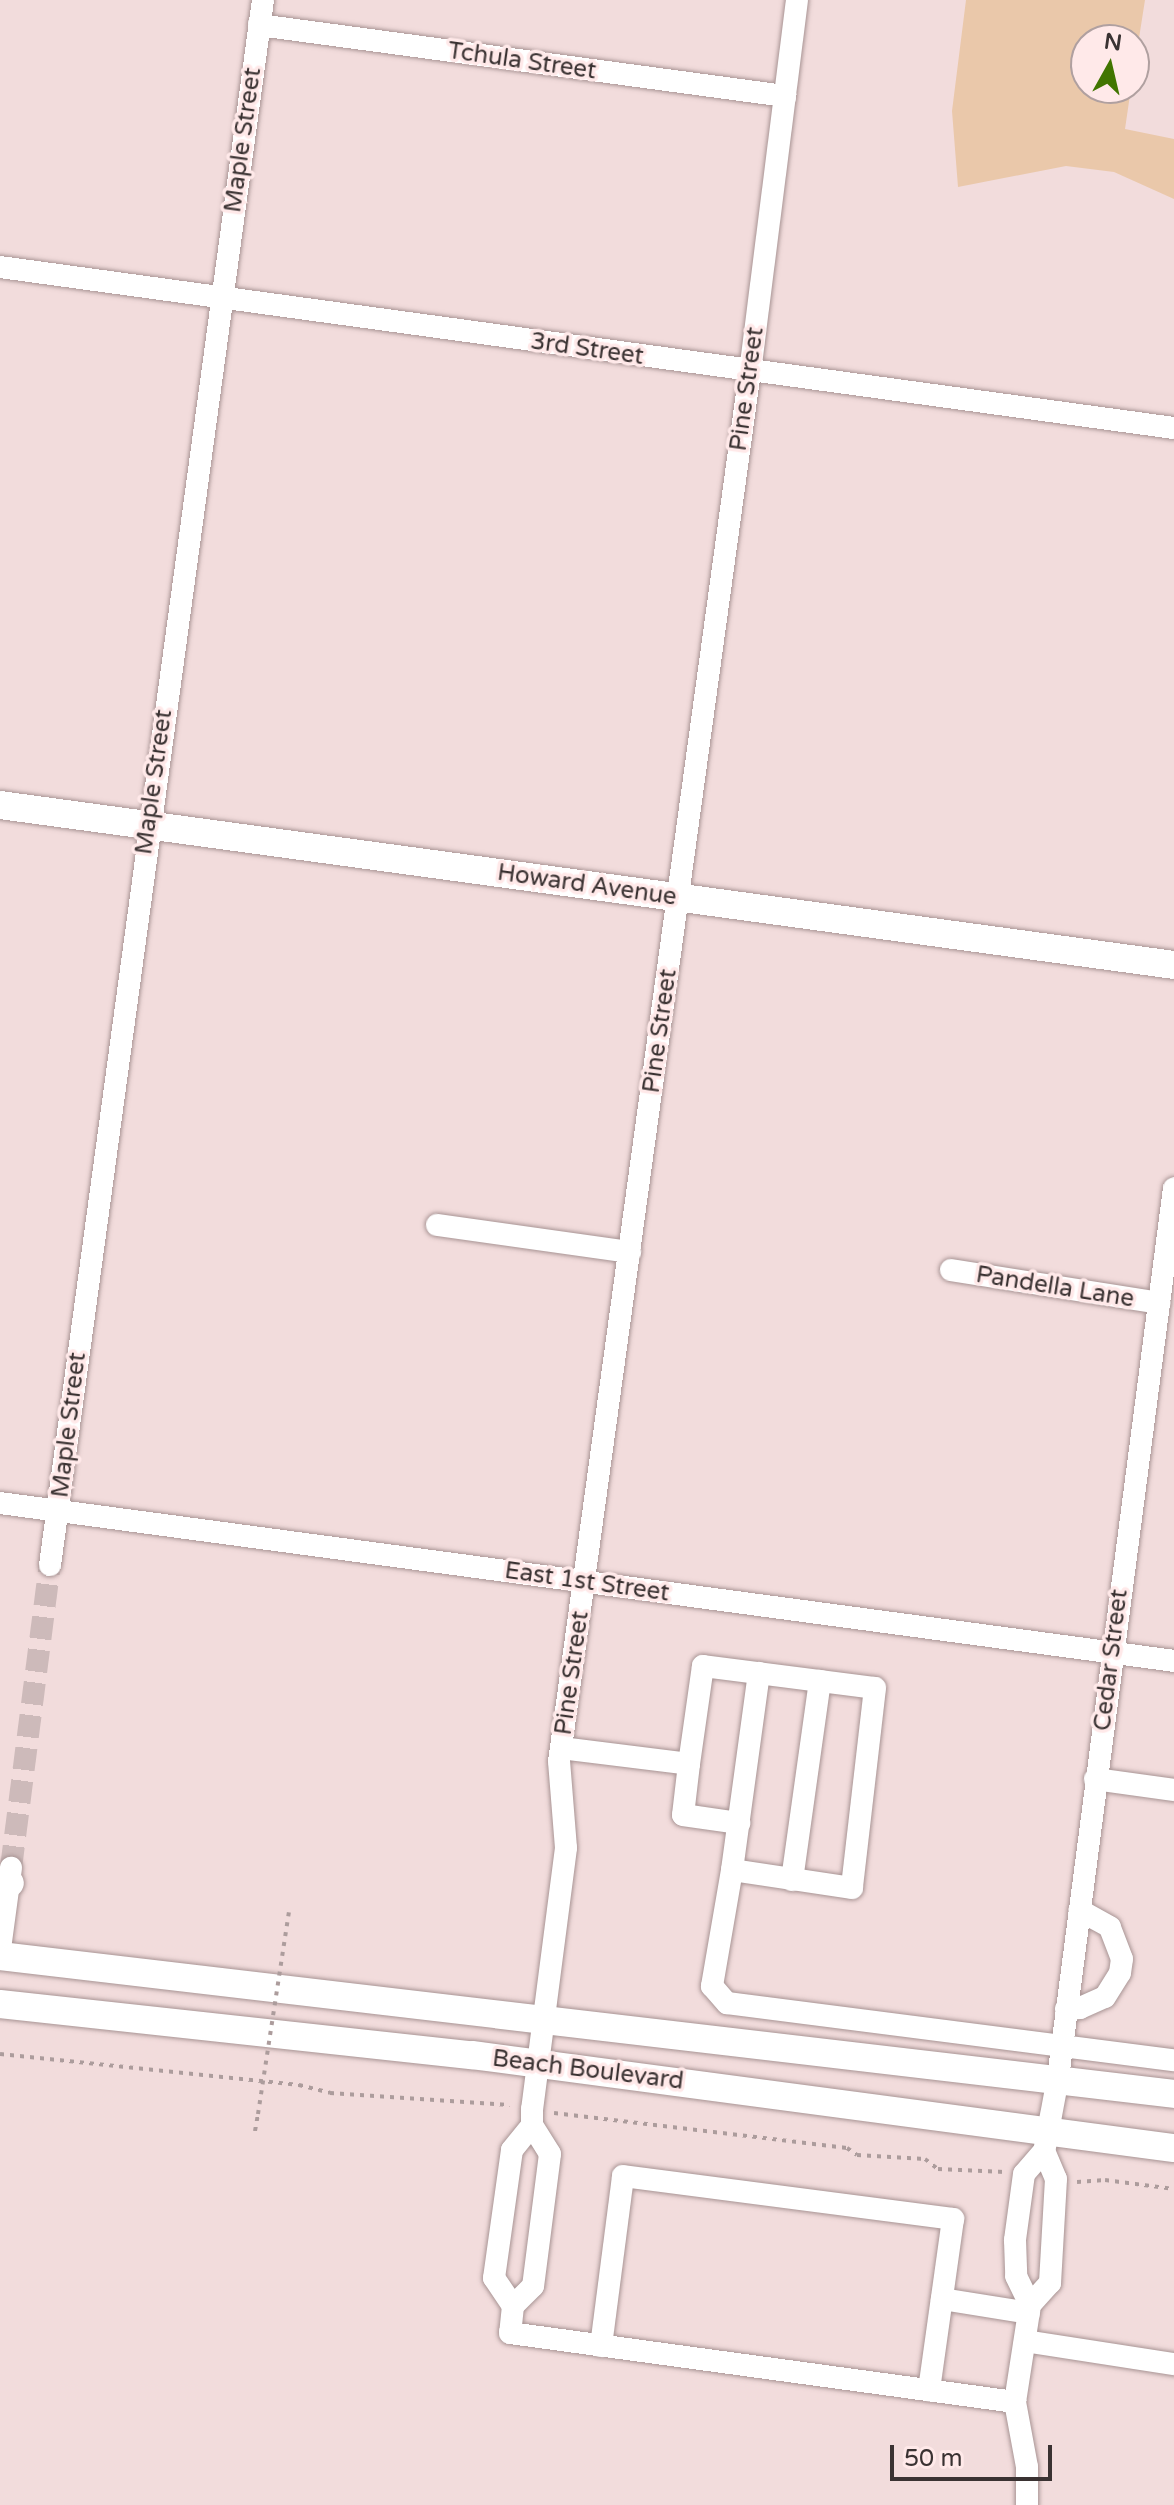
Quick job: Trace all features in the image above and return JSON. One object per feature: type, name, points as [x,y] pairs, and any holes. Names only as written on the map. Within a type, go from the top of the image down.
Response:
[{"type":"main road","name":"Howard Avenue","points":[[0,805],[1174,965]]},
{"type":"main road","name":"Beach Boulevard","points":[[0,1956],[1174,2094]]},
{"type":"main road","name":"Beach Boulevard","points":[[0,2004],[535,2063],[1046,2141],[1174,2148]]},
{"type":"street","name":"Maple Street","points":[[50,1565],[148,825],[263,0]]},
{"type":"street","name":"Pine Street","points":[[532,2125],[535,2063],[566,1848],[561,1748],[750,371],[797,0]]},
{"type":"street","name":"Tchula Street","points":[[259,25],[785,96]]},
{"type":"street","name":"3rd Street","points":[[0,267],[1174,428]]},
{"type":"street","name":"Cedar Street","points":[[1046,2141],[1058,2078],[1111,1653],[1174,1189]]},
{"type":"street","points":[[437,1225],[630,1252]]},
{"type":"street","name":"Pandella Lane","points":[[951,1270],[1159,1303]]},
{"type":"street","name":"East 1st Street","points":[[0,1503],[1174,1661]]},
{"type":"street","points":[[732,1870],[852,1888],[875,1688],[703,1666],[683,1815],[739,1823]]},
{"type":"street","points":[[759,1673],[732,1870],[712,1986],[727,2003],[1174,2060]]},
{"type":"street","points":[[792,1880],[820,1681]]},
{"type":"street","points":[[561,1748],[689,1764]]},
{"type":"street","points":[[1095,1779],[1174,1790]]},
{"type":"street","points":[[0,1949],[7,1880]]},
{"type":"street","points":[[1066,2009],[1080,2008],[1105,1997],[1120,1973],[1122,1959],[1110,1927],[1079,1910]]},
{"type":"street","points":[[513,2306],[494,2278],[512,2150],[532,2125],[550,2154],[533,2286],[513,2306],[510,2333],[1015,2402]]},
{"type":"street","points":[[1030,2309],[1016,2276],[1015,2240],[1024,2174],[1046,2141]]},
{"type":"street","points":[[1027,2505],[1027,2467],[1015,2402],[1030,2309],[1050,2283],[1056,2179],[1046,2141]]},
{"type":"street","points":[[601,2346],[623,2176],[953,2219],[929,2390]]},
{"type":"street","points":[[942,2299],[1030,2309]]},
{"type":"street","points":[[1025,2341],[1174,2364]]},
{"type":"path","points":[[255,2131],[289,1911]]},
{"type":"path","points":[[0,2054],[299,2085],[330,2093],[489,2102]]},
{"type":"path","points":[[574,2117],[847,2148],[857,2155],[925,2159],[938,2169],[1003,2172]]},
{"type":"path","points":[[1068,2181],[1105,2180],[1174,2189]]},
{"type":"shaded area","points":[[966,0],[1145,0],[1141,24],[1070,24],[1070,104],[1129,104],[1125,129],[1174,139],[1174,199],[1114,172],[1066,166],[958,187],[952,111]]},
{"type":"tunnel","points":[[11,1868],[50,1565]]}]
